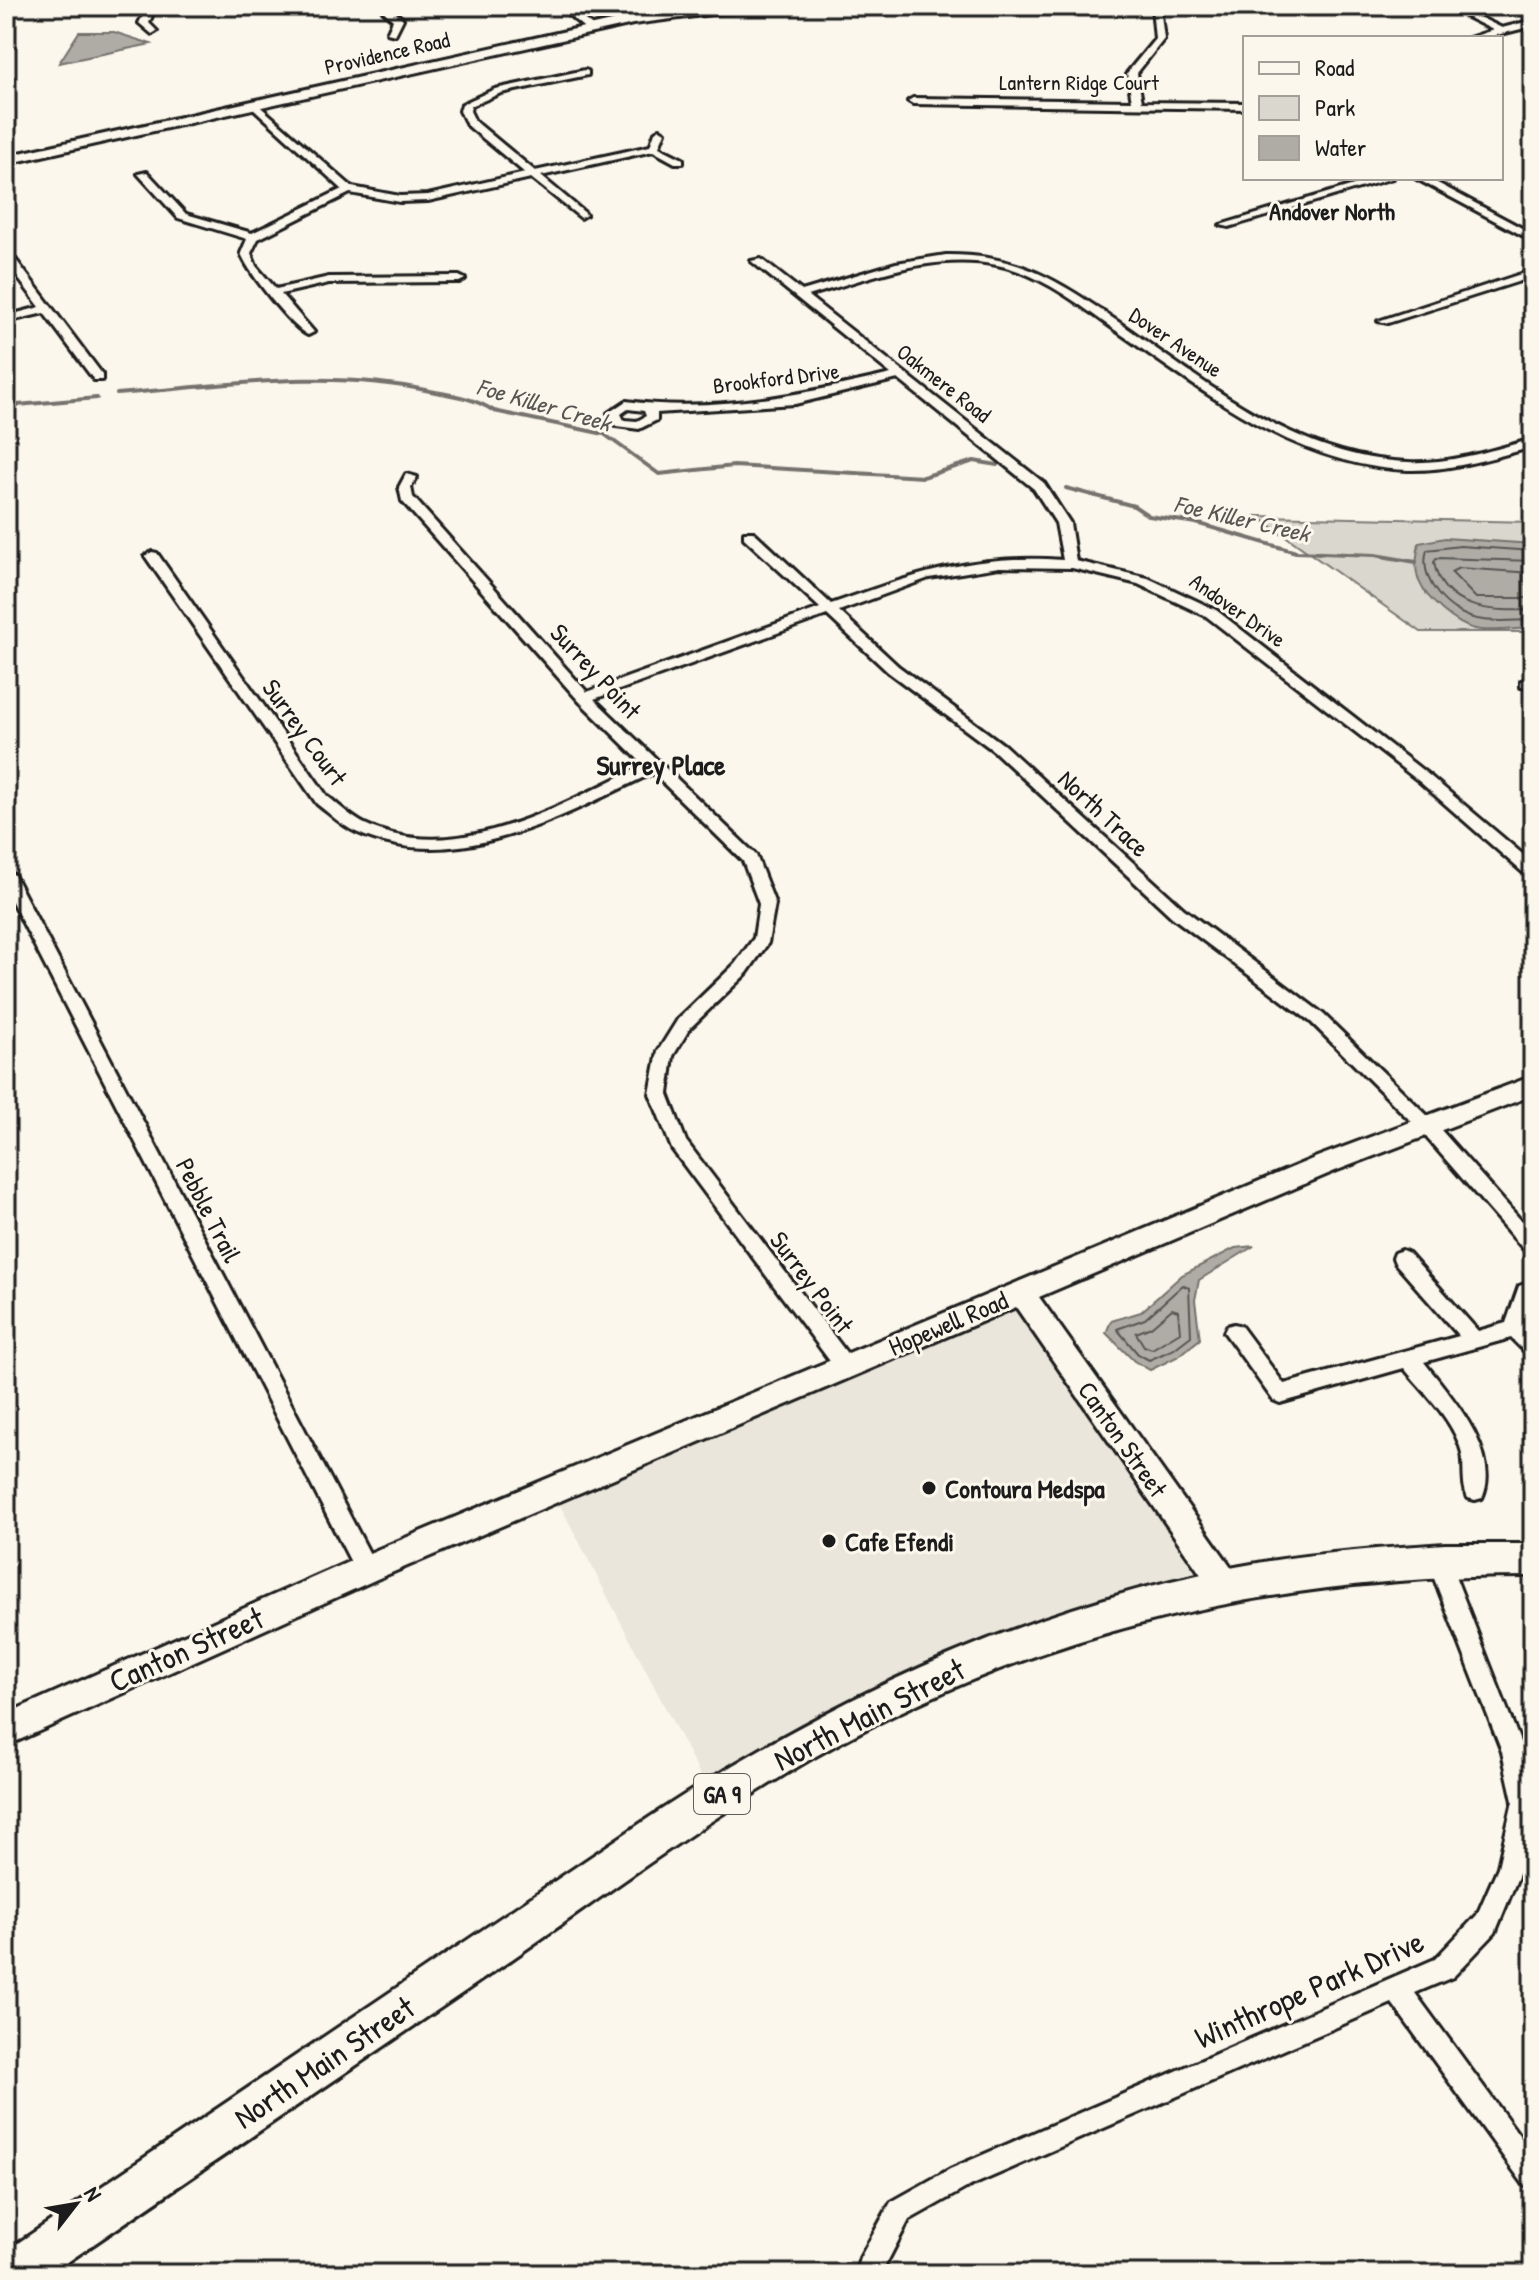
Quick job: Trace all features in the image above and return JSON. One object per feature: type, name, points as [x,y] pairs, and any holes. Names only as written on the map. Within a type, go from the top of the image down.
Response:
[{"type":"main road","name":"North Main Street","points":[[11,2274],[772,1761],[849,1718],[991,1653],[1076,1623],[1226,1585],[1370,1565],[1533,1560]]},
{"type":"street","points":[[152,6],[144,23],[152,31]]},
{"type":"street","points":[[382,6],[398,19],[392,33]]},
{"type":"street","points":[[562,6],[591,29]]},
{"type":"street","name":"Providence Road","points":[[6,160],[591,29],[675,14],[781,6]]},
{"type":"street","points":[[960,6],[1391,6]]},
{"type":"street","points":[[1449,6],[1501,31]]},
{"type":"street","points":[[1137,103],[1132,73],[1156,49],[1162,38],[1156,7]]},
{"type":"street","points":[[1482,36],[1533,23]]},
{"type":"street","points":[[581,215],[471,123],[465,111],[467,104],[498,91],[585,73]]},
{"type":"street","name":"Lantern Ridge Court","points":[[913,101],[1243,106]]},
{"type":"street","points":[[255,105],[349,190],[400,199],[428,198],[654,148],[679,161]]},
{"type":"street","points":[[654,148],[660,132]]},
{"type":"street","points":[[143,174],[182,216],[253,237]]},
{"type":"street","points":[[1225,225],[1381,180]]},
{"type":"street","points":[[1424,180],[1533,238]]},
{"type":"street","points":[[308,332],[251,267],[246,253],[253,237],[349,190]]},
{"type":"street","points":[[6,254],[98,377]]},
{"type":"street","name":"Dover Avenue","points":[[800,295],[928,260],[992,260],[1050,280],[1257,422],[1301,444],[1364,462],[1426,466],[1477,461],[1533,443]]},
{"type":"street","name":"Oakmere Road","points":[[757,261],[1039,486],[1063,523],[1070,563]]},
{"type":"street","points":[[1384,321],[1533,273]]},
{"type":"street","points":[[272,293],[329,280],[459,279]]},
{"type":"street","points":[[6,319],[47,309]]},
{"type":"street","name":"Brookford Drive","points":[[653,410],[795,400],[901,375]]},
{"type":"street","name":"Surrey Point","points":[[411,477],[405,487],[407,498],[584,698],[750,859],[764,881],[769,904],[767,931],[754,957],[691,1012],[670,1040],[659,1075],[661,1109],[678,1144],[845,1366]]},
{"type":"street","name":"North Trace","points":[[749,535],[893,669],[999,748],[1178,913],[1317,1018],[1427,1126],[1533,1247]]},
{"type":"street","name":"Surrey Court","points":[[152,556],[322,800],[338,816],[359,829],[417,843],[481,839],[518,828],[653,767]]},
{"type":"street","name":"Andover Drive","points":[[584,698],[961,566],[1013,560],[1070,563],[1145,580],[1211,613],[1425,779],[1533,872]]},
{"type":"street","name":"Pebble Trail","points":[[6,875],[366,1569]]},
{"type":"street","name":"Hopewell Road","points":[[366,1569],[1326,1164],[1533,1085]]},
{"type":"street","points":[[1402,1258],[1474,1340]]},
{"type":"street","points":[[1514,1329],[1526,1292],[1533,1289]]},
{"type":"street","name":"Canton Street","points":[[1021,1293],[1226,1585]]},
{"type":"street","points":[[1234,1332],[1280,1394],[1514,1329]]},
{"type":"street","points":[[1514,1329],[1533,1347]]},
{"type":"street","points":[[1409,1359],[1470,1437],[1477,1467],[1475,1491]]},
{"type":"street","name":"Winthrope Park Drive","points":[[870,2268],[900,2211],[959,2178],[1444,1968],[1486,1924],[1510,1867],[1525,1801],[1526,1781],[1439,1563]]},
{"type":"street","name":"Canton Street","points":[[6,1730],[366,1569]]},
{"type":"street","points":[[1397,1989],[1533,2176]]},
{"type":"shaded area","points":[[1015,1297],[1221,1589],[1079,1620],[709,1792],[548,1482]]},
{"type":"green space","points":[[1257,516],[1533,522],[1533,632],[1421,632]]},
{"type":"water","points":[[79,32],[114,32],[151,44],[59,63]]},
{"type":"water","points":[[1445,538],[1533,544],[1533,628],[1482,630],[1467,627],[1435,603],[1417,576],[1417,552],[1419,543]]},
{"type":"water","points":[[1254,1246],[1199,1280],[1195,1300],[1200,1339],[1179,1356],[1150,1370],[1134,1361],[1106,1333],[1111,1321],[1141,1312],[1182,1275],[1235,1248]]},
{"type":"waterway","name":"Foe Killer Creek","points":[[117,394],[274,381],[391,384],[455,396],[494,411],[604,434],[659,474],[734,466],[923,477],[974,461],[997,465]]},
{"type":"waterway","name":"Foe Killer Creek","points":[[6,406],[97,398]]},
{"type":"waterway","name":"Foe Killer Creek","points":[[1066,488],[1134,506],[1149,516],[1196,523],[1296,552],[1375,555],[1416,562]]},
{"type":"place","name":"Contoura Medspa","points":[[929,1488]]},
{"type":"place","name":"Cafe Efendi","points":[[829,1541]]},
{"type":"district","name":"Andover North","points":[[1332,211]]},
{"type":"district","name":"Surrey Place","points":[[661,765]]}]
